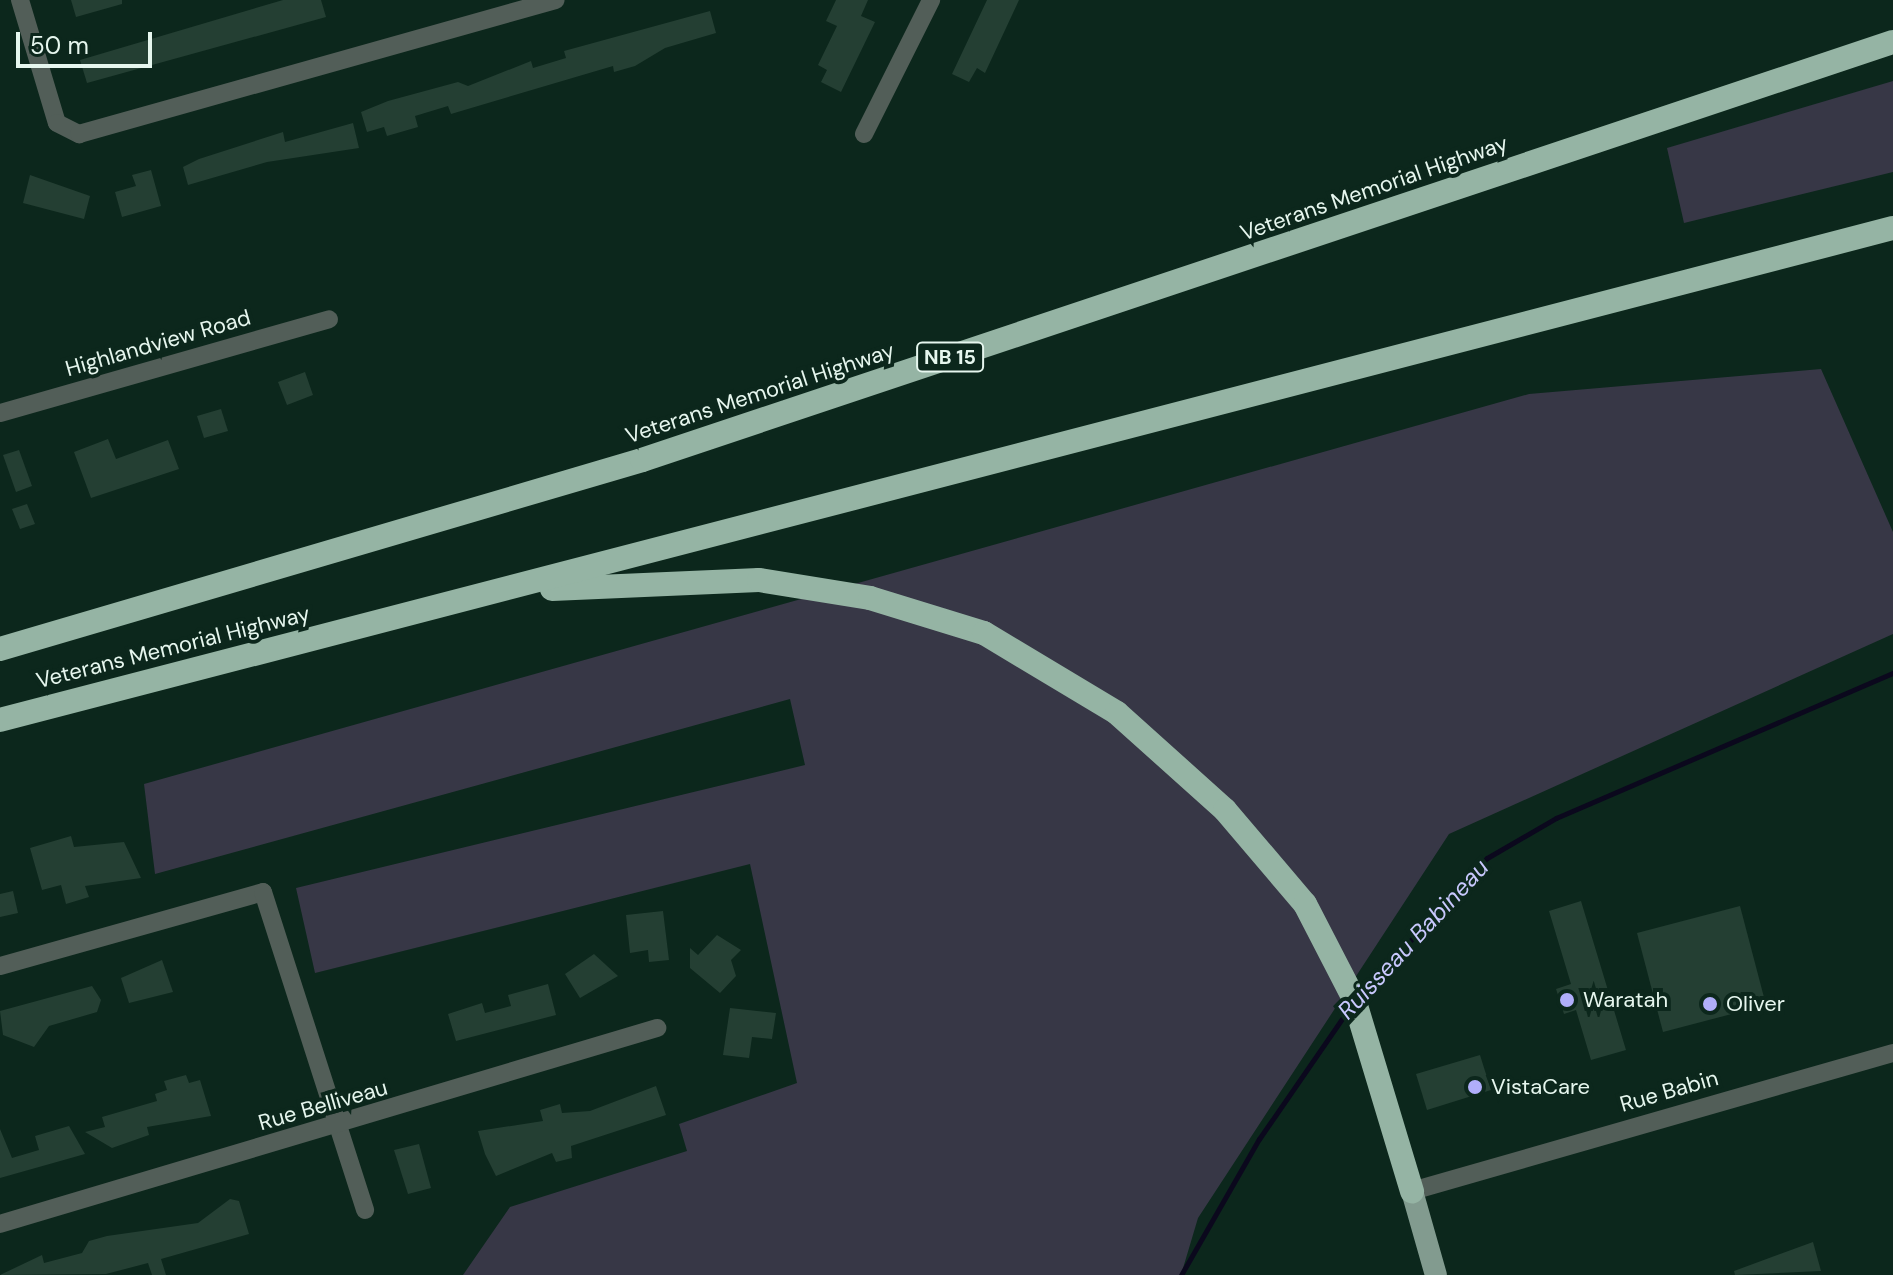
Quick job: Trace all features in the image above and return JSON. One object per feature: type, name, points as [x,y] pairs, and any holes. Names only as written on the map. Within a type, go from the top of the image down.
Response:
[{"type":"highway","name":"Veterans Memorial Highway","points":[[0,649],[642,460],[1893,42]]},
{"type":"highway","name":"Veterans Memorial Highway","points":[[0,720],[1893,228]]},
{"type":"highway","points":[[474,597],[728,580],[870,598],[984,633],[1117,713],[1225,810],[1305,904],[1354,999],[1412,1191]]},
{"type":"main road","points":[[1412,1191],[1436,1275]]},
{"type":"street","points":[[20,0],[57,123],[79,134],[555,0]]},
{"type":"street","points":[[864,134],[931,0]]},
{"type":"street","name":"Highlandview Road","points":[[0,413],[329,319]]},
{"type":"street","points":[[0,966],[136,925],[263,892],[309,1020],[365,1210]]},
{"type":"street","name":"Rue Belliveau","points":[[0,1224],[341,1125],[657,1028]]},
{"type":"street","name":"Rue Babin","points":[[1412,1191],[1893,1053]]},
{"type":"shaded area","points":[[1893,81],[1893,172],[1684,223],[1667,148]]},
{"type":"shaded area","points":[[1821,369],[1893,532],[1893,634],[1449,834],[1198,1218],[1181,1275],[463,1275],[510,1207],[687,1151],[679,1124],[797,1083],[750,864],[315,973],[296,888],[805,765],[790,699],[155,874],[144,784],[1529,394]]},
{"type":"building","points":[[71,0],[122,0],[122,4],[76,17]]},
{"type":"building","points":[[283,0],[321,0],[326,17],[87,83],[80,60]]},
{"type":"building","points":[[836,0],[868,0],[861,16],[875,22],[841,92],[821,82],[827,70],[818,65],[837,26],[826,21]]},
{"type":"building","points":[[987,0],[1019,0],[985,73],[977,68],[969,82],[952,74]]},
{"type":"building","points":[[710,11],[716,33],[665,48],[635,66],[614,72],[613,66],[451,114],[448,106],[415,116],[418,127],[387,136],[384,127],[367,132],[361,112],[388,101],[458,82],[468,86],[531,61],[533,68],[566,58],[564,51]]},
{"type":"building","points":[[353,123],[359,148],[267,162],[188,185],[183,167],[199,159],[283,132],[285,142]]},
{"type":"building","points":[[151,170],[161,206],[122,217],[115,192],[136,186],[132,175]]},
{"type":"building","points":[[30,175],[90,196],[84,219],[23,203]]},
{"type":"building","points":[[305,372],[313,395],[287,405],[278,382]]},
{"type":"building","points":[[221,409],[228,431],[204,438],[197,416]]},
{"type":"building","points":[[108,439],[116,459],[168,440],[179,469],[91,498],[74,452]]},
{"type":"building","points":[[19,450],[32,486],[16,492],[3,455]]},
{"type":"building","points":[[27,504],[35,524],[20,529],[12,509]]},
{"type":"building","points":[[71,836],[74,847],[124,842],[141,878],[85,886],[89,897],[66,904],[61,885],[42,890],[30,848]]},
{"type":"building","points":[[13,891],[18,913],[0,917],[0,894]]},
{"type":"building","points":[[1581,901],[1626,1050],[1591,1060],[1576,1010],[1564,1014],[1556,989],[1571,984],[1549,911]]},
{"type":"building","points":[[1740,906],[1766,1005],[1663,1032],[1637,933]]},
{"type":"building","points":[[663,911],[669,960],[649,962],[648,950],[630,953],[626,915]]},
{"type":"building","points":[[717,935],[741,950],[731,960],[736,976],[720,993],[690,968],[690,948],[698,955]]},
{"type":"building","points":[[594,954],[618,976],[580,998],[565,974]]},
{"type":"building","points":[[162,960],[173,992],[129,1003],[121,978]]},
{"type":"building","points":[[548,984],[556,1015],[456,1041],[448,1014],[482,1003],[485,1013],[511,1006],[508,995]]},
{"type":"building","points":[[92,986],[101,1000],[97,1012],[49,1026],[34,1047],[3,1035],[0,1011]]},
{"type":"building","points":[[730,1008],[776,1013],[772,1039],[752,1037],[749,1058],[723,1055]]},
{"type":"building","points":[[1480,1055],[1491,1090],[1427,1110],[1416,1074]]},
{"type":"building","points":[[186,1075],[189,1083],[200,1080],[211,1116],[147,1127],[149,1135],[112,1148],[85,1132],[105,1127],[102,1117],[157,1101],[155,1094],[167,1090],[164,1081]]},
{"type":"building","points":[[656,1086],[666,1115],[571,1146],[572,1158],[556,1162],[552,1153],[496,1176],[485,1154],[478,1131],[543,1121],[540,1110],[560,1104],[562,1113],[590,1111]]},
{"type":"building","points":[[69,1126],[85,1154],[0,1178],[0,1129],[12,1158],[39,1150],[35,1136]]},
{"type":"building","points":[[419,1144],[431,1188],[408,1194],[394,1150]]},
{"type":"building","points":[[230,1199],[239,1201],[249,1234],[161,1259],[166,1275],[152,1275],[148,1263],[106,1274],[0,1275],[42,1255],[44,1263],[82,1253],[89,1241],[107,1236],[198,1223]]},
{"type":"building","points":[[1813,1242],[1821,1271],[1735,1275],[1734,1271]]},
{"type":"waterway","name":"Ruisseau Babineau","points":[[1359,996],[1487,858],[1556,818],[1893,673]]},
{"type":"waterway","name":"Ruisseau Babineau","points":[[1181,1275],[1259,1139],[1350,1007]]},
{"type":"place","name":"Waratah","points":[[1567,1000]]},
{"type":"place","name":"Oliver","points":[[1710,1004]]},
{"type":"place","name":"VistaCare","points":[[1475,1087]]}]
